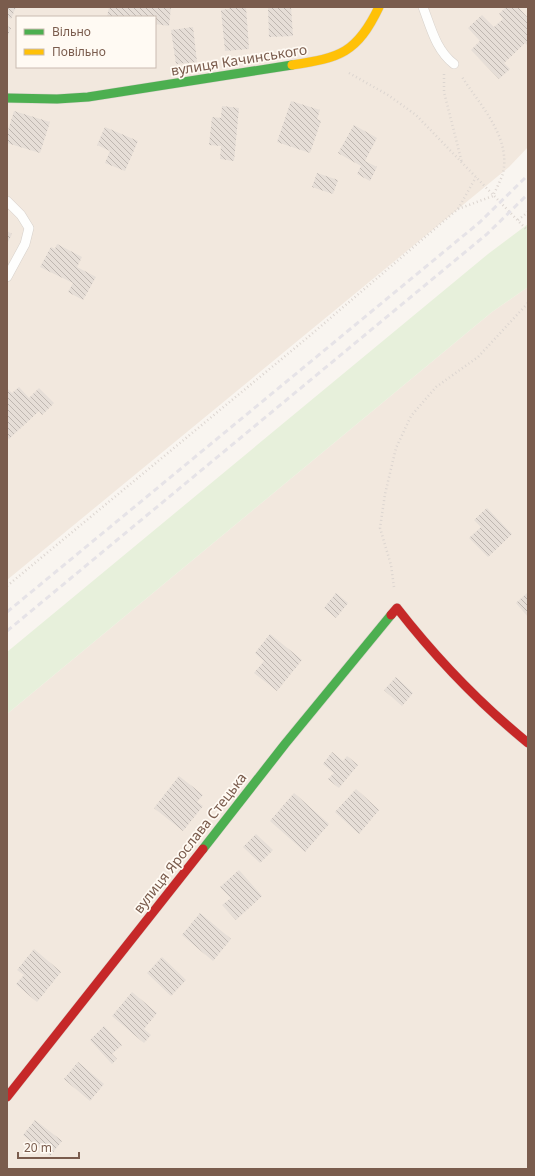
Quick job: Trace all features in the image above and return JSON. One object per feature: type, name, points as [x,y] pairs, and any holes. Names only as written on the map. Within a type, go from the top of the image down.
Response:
[{"type":"street","name":"вулиця Качинського","points":[[7,98],[57,99],[88,97],[326,60],[343,54],[362,39],[379,7]]},
{"type":"street","points":[[397,608],[433,654],[495,716],[528,743]]},
{"type":"street","name":"вулиця Ярослава Стецька","points":[[7,1097],[285,744],[397,608]]},
{"type":"lane","points":[[423,7],[437,44],[445,57],[454,64]]},
{"type":"lane","points":[[7,201],[21,215],[29,228],[25,244],[7,277]]},
{"type":"path","points":[[445,57],[444,92],[462,163]]},
{"type":"path","points":[[326,60],[388,95],[416,115],[528,231]]},
{"type":"path","points":[[7,586],[307,338],[458,209],[493,196],[503,174],[504,152],[496,127],[454,64]]},
{"type":"path","points":[[458,209],[476,177]]},
{"type":"path","points":[[518,220],[528,212]]},
{"type":"path","points":[[397,608],[391,565],[380,528],[385,494],[396,448],[411,416],[436,388],[478,357],[528,303]]},
{"type":"shaded area","points":[[7,7],[528,7],[528,147],[509,167],[7,580]]},
{"type":"shaded area","points":[[528,287],[528,1169],[7,1169],[7,714],[492,312]]},
{"type":"green space","points":[[528,224],[528,287],[492,312],[7,714],[7,652],[488,254]]},
{"type":"building","points":[[7,7],[16,7],[11,19],[7,17]]},
{"type":"building","points":[[109,7],[171,7],[169,26],[156,24],[156,16],[107,16]]},
{"type":"building","points":[[229,7],[246,7],[249,49],[225,51],[221,10],[229,9]]},
{"type":"building","points":[[268,7],[291,7],[293,36],[269,37]]},
{"type":"building","points":[[506,7],[518,7],[528,18],[528,46],[525,43],[504,63],[510,69],[499,79],[471,50],[480,41],[468,28],[482,15],[494,27],[503,19],[499,14]]},
{"type":"building","points":[[7,26],[11,28],[7,38]]},
{"type":"building","points":[[193,27],[197,62],[176,64],[171,30]]},
{"type":"building","points":[[291,101],[320,110],[317,119],[321,121],[310,153],[277,142]]},
{"type":"building","points":[[222,106],[239,108],[234,161],[220,159],[221,146],[209,145],[212,117],[221,118]]},
{"type":"building","points":[[14,111],[50,122],[40,153],[7,143],[7,134]]},
{"type":"building","points":[[354,125],[377,138],[365,161],[377,167],[370,181],[357,174],[361,166],[338,153]]},
{"type":"building","points":[[105,127],[138,141],[125,171],[105,163],[110,151],[97,145]]},
{"type":"building","points":[[317,173],[338,180],[333,194],[312,187]]},
{"type":"building","points":[[7,231],[12,234],[7,244]]},
{"type":"building","points":[[57,244],[82,257],[77,267],[96,277],[83,300],[68,292],[73,283],[40,267],[51,247],[55,249]]},
{"type":"building","points":[[19,387],[29,398],[39,388],[54,403],[42,415],[39,411],[9,439],[7,437],[7,388],[12,393]]},
{"type":"building","points":[[487,508],[512,534],[488,557],[469,538],[481,527],[474,520]]},
{"type":"building","points":[[528,592],[528,617],[516,603]]},
{"type":"building","points":[[336,593],[348,603],[336,618],[324,608]]},
{"type":"building","points":[[270,634],[302,660],[277,691],[254,673],[264,661],[255,653]]},
{"type":"building","points":[[396,677],[413,693],[402,706],[384,690]]},
{"type":"building","points":[[332,752],[343,761],[347,756],[358,765],[339,788],[328,779],[334,773],[323,764]]},
{"type":"building","points":[[179,776],[203,795],[197,802],[203,806],[183,831],[154,808]]},
{"type":"building","points":[[356,789],[379,810],[359,834],[335,812]]},
{"type":"building","points":[[294,793],[329,824],[305,852],[270,821]]},
{"type":"building","points":[[256,834],[273,850],[260,863],[243,847]]},
{"type":"building","points":[[239,870],[262,896],[236,920],[222,905],[231,898],[220,887]]},
{"type":"building","points":[[200,913],[231,939],[213,961],[182,935]]},
{"type":"building","points":[[34,949],[61,972],[37,1002],[16,984],[24,975],[17,970]]},
{"type":"building","points":[[162,957],[186,980],[171,996],[147,973]]},
{"type":"building","points":[[132,992],[157,1013],[144,1029],[151,1035],[144,1043],[112,1016]]},
{"type":"building","points":[[104,1026],[122,1045],[112,1054],[117,1059],[112,1064],[90,1040]]},
{"type":"building","points":[[78,1062],[104,1084],[90,1101],[64,1079]]},
{"type":"building","points":[[35,1120],[62,1141],[50,1156],[23,1135]]},
{"type":"railway","points":[[7,612],[480,222],[528,175]]},
{"type":"railway","points":[[7,631],[487,234],[528,194]]},
{"type":"traffic: fast","points":[[7,98],[57,99],[88,97],[292,65]]},
{"type":"traffic: fast","points":[[203,849],[285,744],[391,615]]},
{"type":"traffic: slow","points":[[292,65],[335,56],[345,51],[363,34],[379,7]]},
{"type":"traffic: jam","points":[[391,615],[397,608],[427,645],[475,696],[528,743]]},
{"type":"traffic: jam","points":[[7,1097],[203,849]]}]
